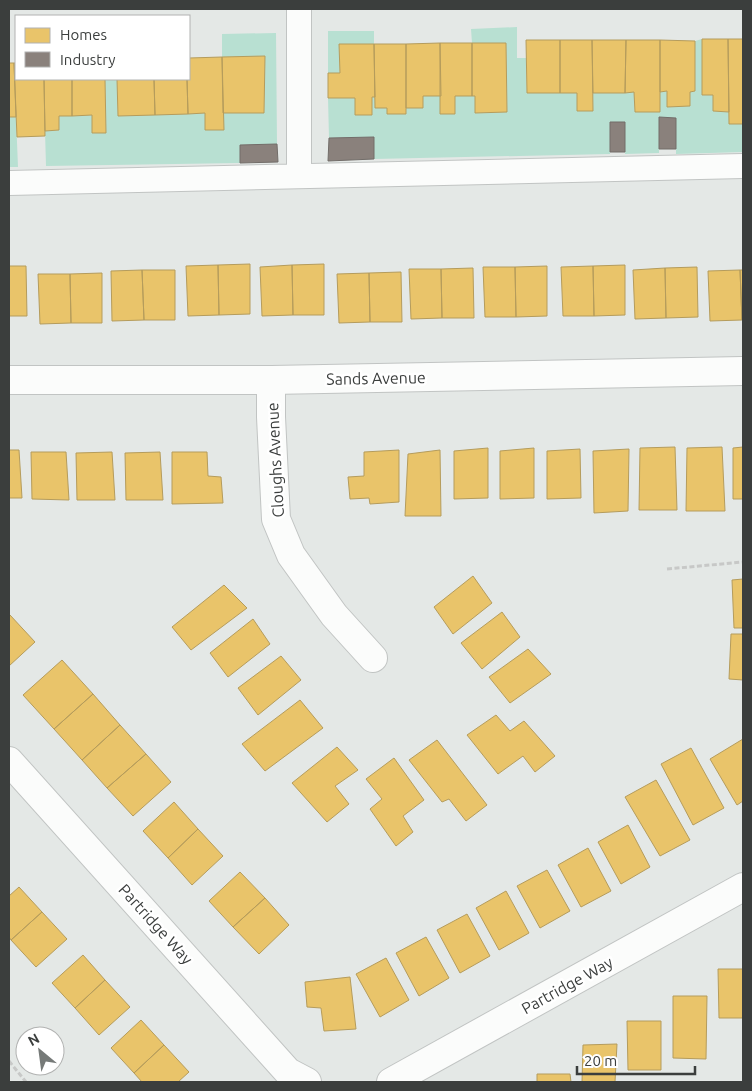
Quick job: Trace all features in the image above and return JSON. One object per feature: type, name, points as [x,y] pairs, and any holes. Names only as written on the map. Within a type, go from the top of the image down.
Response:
[{"type":"street","name":"Sands Avenue","points":[[9,380],[271,380],[743,371]]},
{"type":"street","name":"Cloughs Avenue","points":[[271,380],[270,418],[276,519],[291,555],[334,615],[372,658]]},
{"type":"street","name":"Partridge Way","points":[[9,761],[288,1072],[307,1082]]},
{"type":"street","name":"Partridge Way","points":[[391,1082],[743,887]]},
{"type":"lane","points":[[299,9],[300,176]]},
{"type":"lane","points":[[9,183],[743,166]]},
{"type":"path","points":[[667,569],[743,562]]},
{"type":"path","points":[[9,1061],[26,1082]]},
{"type":"green space","points":[[517,27],[517,58],[526,58],[527,93],[577,93],[593,110],[593,93],[634,92],[635,112],[659,112],[660,92],[667,91],[667,107],[690,106],[690,92],[695,91],[695,41],[702,39],[713,95],[713,111],[729,112],[729,124],[743,124],[743,152],[676,154],[676,118],[659,118],[659,153],[625,154],[625,123],[610,123],[610,154],[374,159],[374,137],[329,138],[328,98],[355,98],[355,114],[372,97],[375,97],[387,108],[387,114],[406,114],[406,108],[423,108],[423,96],[441,96],[440,114],[455,114],[455,96],[475,96],[475,113],[507,112],[506,43],[472,43],[471,29]]},
{"type":"green space","points":[[328,31],[374,31],[374,44],[339,44],[340,73],[328,73]]},
{"type":"green space","points":[[276,33],[277,144],[241,145],[240,163],[46,166],[45,131],[59,130],[59,116],[92,115],[92,133],[106,133],[105,80],[117,80],[118,116],[205,113],[205,130],[223,113],[264,113],[265,57],[222,57],[222,34]]},
{"type":"green space","points":[[9,117],[16,117],[18,167],[9,167]]},
{"type":"building: Homes","points":[[702,39],[728,39],[729,112],[713,111],[713,95],[702,95]]},
{"type":"building: Homes","points":[[728,39],[743,39],[743,124],[729,124]]},
{"type":"building: Homes","points":[[526,40],[560,40],[560,93],[527,93]]},
{"type":"building: Homes","points":[[560,40],[592,40],[593,111],[577,111],[577,93],[560,93]]},
{"type":"building: Homes","points":[[592,40],[626,40],[625,93],[593,93]]},
{"type":"building: Homes","points":[[626,40],[660,40],[660,112],[635,112],[634,92],[625,93]]},
{"type":"building: Homes","points":[[660,40],[695,41],[695,91],[690,92],[690,106],[667,107],[667,91],[660,92]]},
{"type":"building: Homes","points":[[440,43],[472,43],[472,96],[455,96],[455,114],[440,114]]},
{"type":"building: Homes","points":[[440,43],[441,96],[423,96],[423,108],[406,108],[406,44]]},
{"type":"building: Homes","points":[[472,43],[506,43],[507,112],[475,113],[475,96],[472,96]]},
{"type":"building: Homes","points":[[339,44],[374,44],[375,97],[372,97],[372,115],[355,115],[355,98],[328,98],[328,73],[340,73]]},
{"type":"building: Homes","points":[[374,44],[406,44],[406,114],[387,114],[387,108],[375,108]]},
{"type":"building: Homes","points":[[265,56],[264,113],[223,113],[222,57]]},
{"type":"building: Homes","points":[[222,57],[224,130],[205,130],[205,113],[188,114],[187,80],[190,80],[190,58]]},
{"type":"building: Homes","points":[[9,63],[14,63],[16,117],[9,117]]},
{"type":"building: Homes","points":[[14,63],[15,80],[44,80],[45,136],[17,137]]},
{"type":"building: Homes","points":[[44,80],[72,80],[72,116],[59,116],[59,130],[45,131]]},
{"type":"building: Homes","points":[[72,80],[105,80],[106,133],[92,133],[92,115],[72,116]]},
{"type":"building: Homes","points":[[117,80],[154,80],[155,115],[118,116]]},
{"type":"building: Homes","points":[[154,80],[187,80],[188,114],[155,115]]},
{"type":"building: Homes","points":[[250,264],[250,314],[219,315],[218,265]]},
{"type":"building: Homes","points":[[324,264],[324,315],[293,315],[292,265]]},
{"type":"building: Homes","points":[[218,265],[219,315],[188,316],[186,266]]},
{"type":"building: Homes","points":[[292,265],[293,315],[262,316],[260,267]]},
{"type":"building: Homes","points":[[625,265],[625,315],[594,316],[593,266]]},
{"type":"building: Homes","points":[[9,266],[26,266],[27,316],[9,316]]},
{"type":"building: Homes","points":[[547,266],[547,316],[516,317],[515,267]]},
{"type":"building: Homes","points":[[593,266],[594,316],[563,316],[561,267]]},
{"type":"building: Homes","points":[[483,267],[515,267],[516,317],[485,317]]},
{"type":"building: Homes","points":[[697,267],[698,317],[666,318],[665,268]]},
{"type":"building: Homes","points":[[473,268],[474,318],[442,318],[441,269]]},
{"type":"building: Homes","points":[[665,268],[666,318],[635,319],[633,270]]},
{"type":"building: Homes","points":[[409,269],[441,269],[442,318],[411,319]]},
{"type":"building: Homes","points":[[142,270],[175,270],[175,320],[144,320]]},
{"type":"building: Homes","points":[[142,270],[144,320],[112,321],[111,271]]},
{"type":"building: Homes","points":[[740,270],[743,270],[743,320],[742,320]]},
{"type":"building: Homes","points":[[740,270],[742,320],[710,321],[708,271]]},
{"type":"building: Homes","points":[[401,272],[402,322],[370,322],[369,273]]},
{"type":"building: Homes","points":[[102,273],[102,323],[71,323],[70,274]]},
{"type":"building: Homes","points":[[369,273],[370,322],[339,323],[337,274]]},
{"type":"building: Homes","points":[[38,274],[70,274],[71,323],[40,324]]},
{"type":"building: Homes","points":[[675,447],[677,510],[639,510],[640,448]]},
{"type":"building: Homes","points":[[722,447],[725,511],[686,511],[687,448]]},
{"type":"building: Homes","points":[[743,447],[743,499],[733,499],[733,448]]},
{"type":"building: Homes","points":[[488,448],[488,498],[454,499],[454,451]]},
{"type":"building: Homes","points":[[534,448],[534,498],[500,499],[500,451]]},
{"type":"building: Homes","points":[[580,449],[581,498],[547,499],[547,451]]},
{"type":"building: Homes","points":[[629,449],[628,511],[594,513],[593,451]]},
{"type":"building: Homes","points":[[9,450],[19,450],[22,498],[9,498]]},
{"type":"building: Homes","points":[[399,450],[399,502],[370,504],[369,498],[350,499],[348,477],[364,476],[364,452]]},
{"type":"building: Homes","points":[[440,450],[441,516],[405,516],[408,454]]},
{"type":"building: Homes","points":[[31,452],[66,452],[69,500],[32,499]]},
{"type":"building: Homes","points":[[112,452],[115,500],[77,500],[76,453]]},
{"type":"building: Homes","points":[[160,452],[163,500],[126,500],[125,453]]},
{"type":"building: Homes","points":[[172,452],[207,452],[208,476],[221,477],[223,503],[172,504]]},
{"type":"building: Homes","points":[[473,576],[492,603],[453,634],[434,607]]},
{"type":"building: Homes","points":[[743,579],[743,628],[734,628],[732,580]]},
{"type":"building: Homes","points":[[224,585],[247,608],[191,650],[172,627]]},
{"type":"building: Homes","points":[[502,612],[520,637],[482,669],[461,643]]},
{"type":"building: Homes","points":[[9,616],[35,642],[9,666]]},
{"type":"building: Homes","points":[[253,619],[270,644],[228,677],[210,653]]},
{"type":"building: Homes","points":[[731,634],[743,634],[743,680],[729,679]]},
{"type":"building: Homes","points":[[528,649],[551,674],[510,703],[489,677]]},
{"type":"building: Homes","points":[[281,656],[301,680],[258,715],[238,688]]},
{"type":"building: Homes","points":[[62,660],[93,694],[54,729],[23,695]]},
{"type":"building: Homes","points":[[93,694],[120,725],[82,760],[54,729]]},
{"type":"building: Homes","points":[[300,700],[323,728],[265,771],[242,744]]},
{"type":"building: Homes","points":[[496,715],[510,731],[524,721],[555,756],[535,772],[523,756],[498,774],[467,735]]},
{"type":"building: Homes","points":[[120,725],[146,754],[107,788],[82,760]]},
{"type":"building: Homes","points":[[743,739],[743,801],[737,805],[710,759]]},
{"type":"building: Homes","points":[[437,740],[487,805],[466,821],[449,799],[442,802],[409,760]]},
{"type":"building: Homes","points":[[337,747],[358,770],[335,786],[349,804],[327,822],[292,783]]},
{"type":"building: Homes","points":[[691,748],[724,808],[693,825],[661,764]]},
{"type":"building: Homes","points":[[146,754],[171,782],[133,816],[107,788]]},
{"type":"building: Homes","points":[[394,758],[424,800],[403,816],[413,832],[396,846],[370,809],[382,799],[366,779]]},
{"type":"building: Homes","points":[[656,780],[690,840],[660,856],[625,797]]},
{"type":"building: Homes","points":[[174,802],[198,829],[168,858],[143,831]]},
{"type":"building: Homes","points":[[628,825],[650,867],[621,884],[598,842]]},
{"type":"building: Homes","points":[[198,829],[223,856],[192,885],[168,858]]},
{"type":"building: Homes","points":[[588,848],[611,891],[581,907],[558,865]]},
{"type":"building: Homes","points":[[547,870],[570,911],[540,928],[517,886]]},
{"type":"building: Homes","points":[[240,872],[265,898],[233,927],[209,901]]},
{"type":"building: Homes","points":[[19,887],[42,912],[11,940],[9,937],[9,896]]},
{"type":"building: Homes","points":[[506,891],[529,933],[499,950],[476,908]]},
{"type":"building: Homes","points":[[265,898],[289,925],[259,954],[233,927]]},
{"type":"building: Homes","points":[[42,912],[67,939],[36,967],[11,940]]},
{"type":"building: Homes","points":[[467,914],[490,956],[460,973],[437,930]]},
{"type":"building: Homes","points":[[426,937],[449,978],[419,996],[396,953]]},
{"type":"building: Homes","points":[[83,955],[105,980],[75,1008],[52,983]]},
{"type":"building: Homes","points":[[386,958],[409,1000],[380,1017],[356,974]]},
{"type":"building: Homes","points":[[718,969],[743,969],[743,1018],[719,1018]]},
{"type":"building: Homes","points":[[350,977],[356,1029],[324,1031],[321,1008],[307,1007],[305,982]]},
{"type":"building: Homes","points":[[105,980],[130,1007],[99,1035],[75,1008]]},
{"type":"building: Homes","points":[[673,996],[707,996],[706,1059],[673,1058]]},
{"type":"building: Homes","points":[[141,1020],[164,1045],[134,1073],[111,1048]]},
{"type":"building: Homes","points":[[627,1021],[661,1021],[661,1070],[628,1070]]},
{"type":"building: Homes","points":[[617,1044],[615,1082],[582,1082],[583,1045]]},
{"type":"building: Homes","points":[[164,1045],[189,1072],[178,1082],[142,1082],[134,1073]]},
{"type":"building: Homes","points":[[537,1074],[570,1074],[571,1082],[537,1082]]},
{"type":"building: Industry","points":[[659,117],[676,118],[676,149],[659,149]]},
{"type":"building: Industry","points":[[610,122],[625,122],[625,152],[610,152]]},
{"type":"building: Industry","points":[[374,137],[374,159],[328,161],[329,138]]},
{"type":"building: Industry","points":[[277,144],[278,162],[240,163],[240,145]]}]
